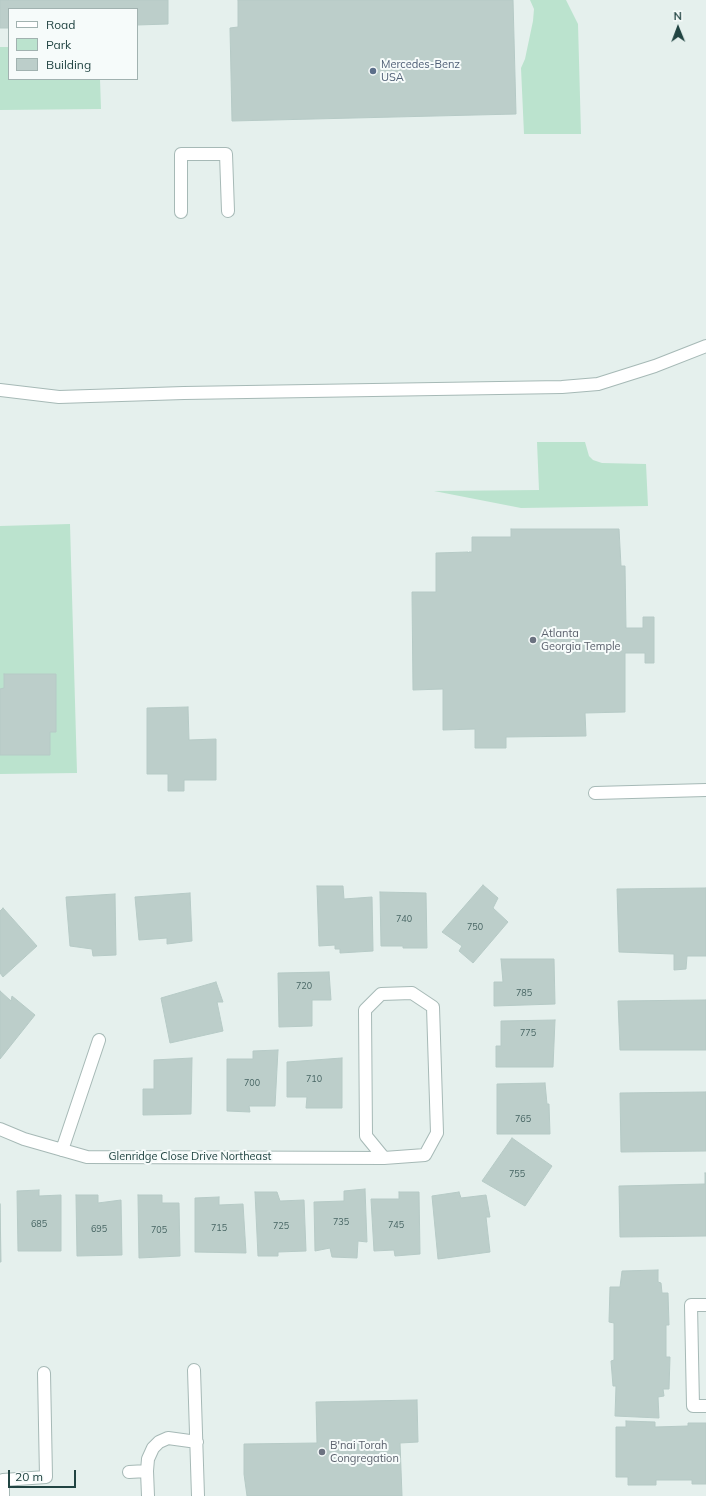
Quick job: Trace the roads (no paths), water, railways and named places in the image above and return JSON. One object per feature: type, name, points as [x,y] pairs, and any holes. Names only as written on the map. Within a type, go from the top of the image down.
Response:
[{"type":"street","points":[[181,212],[181,154],[226,154],[228,211]]},
{"type":"street","points":[[0,390],[58,397],[184,393],[265,393],[562,387],[598,384],[655,366],[706,346]]},
{"type":"street","points":[[596,793],[706,790]]},
{"type":"street","name":"Glenridge Close Drive Northeast","points":[[0,1129],[24,1139],[87,1157],[384,1158],[425,1154],[437,1133],[432,1007],[412,993],[381,994],[365,1010],[366,1136],[384,1158]]},
{"type":"street","points":[[62,1150],[99,1040]]},
{"type":"street","points":[[706,1305],[691,1305],[693,1406],[706,1406]]},
{"type":"street","points":[[194,1370],[198,1496]]},
{"type":"street","points":[[3,1496],[3,1480],[46,1477],[44,1373]]},
{"type":"street","points":[[148,1496],[148,1459],[153,1448],[159,1442],[168,1438],[197,1442]]},
{"type":"street","points":[[129,1472],[147,1471]]},
{"type":"place","name":"Mercedes-Benz USA","points":[[373,71]]},
{"type":"place","name":"Atlanta Georgia Temple","points":[[533,640]]},
{"type":"place","name":"B'nai Torah Congregation","points":[[322,1452]]}]
